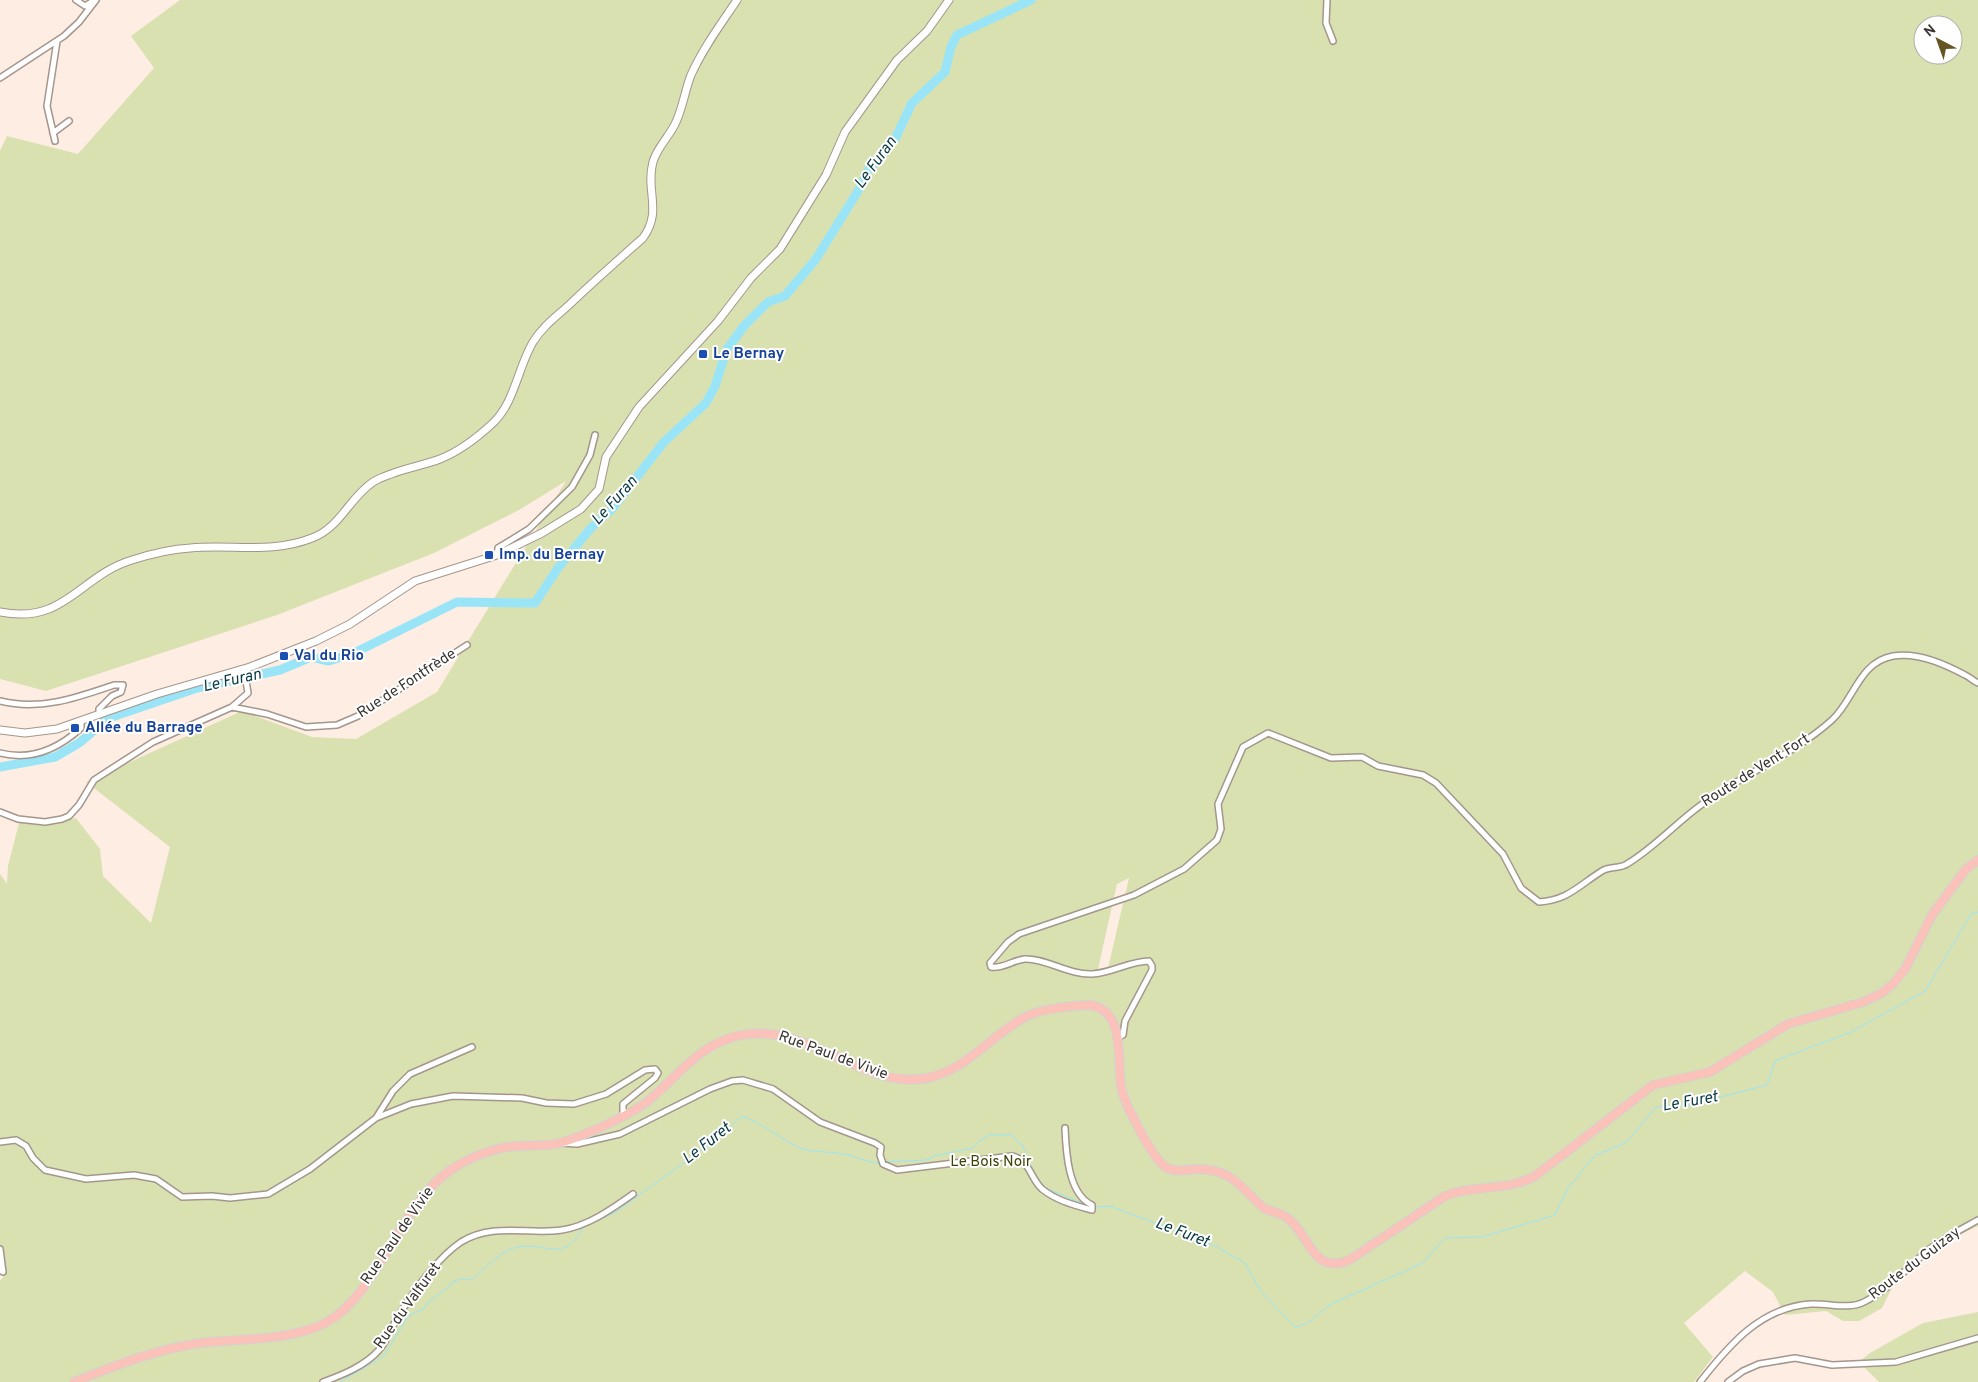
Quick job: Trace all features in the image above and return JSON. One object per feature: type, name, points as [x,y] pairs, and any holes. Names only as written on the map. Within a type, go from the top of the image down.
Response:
[{"type":"main road","points":[[1117,1038],[1122,1086],[1128,1107],[1163,1164],[1176,1170],[1210,1170],[1230,1177],[1266,1209],[1290,1220],[1318,1257],[1329,1263],[1339,1264],[1445,1196],[1460,1191],[1500,1188],[1519,1183],[1534,1176],[1653,1085],[1710,1072],[1788,1024],[1863,1002],[1882,992],[1893,984],[1905,969],[1932,915],[1966,869],[1978,860]]},
{"type":"main road","name":"Rue Paul de Vivie","points":[[74,1382],[126,1360],[152,1353],[192,1344],[292,1334],[322,1325],[335,1317],[355,1297],[422,1198],[445,1174],[489,1151],[516,1146],[560,1143],[623,1117],[645,1104],[700,1053],[722,1040],[742,1035],[770,1033],[788,1037],[879,1074],[895,1079],[915,1080],[930,1078],[949,1071],[1020,1020],[1041,1011],[1091,1005],[1106,1013],[1114,1024],[1117,1038]]},
{"type":"street","points":[[76,0],[85,6],[96,0]]},
{"type":"street","points":[[0,78],[57,40],[79,22],[96,0]]},
{"type":"street","points":[[0,612],[24,615],[42,612],[70,598],[112,568],[165,551],[190,548],[255,549],[282,547],[313,538],[327,531],[372,483],[441,458],[493,423],[502,412],[533,342],[548,322],[643,238],[650,229],[655,207],[650,177],[654,159],[676,124],[686,90],[701,56],[737,0]]},
{"type":"street","points":[[0,730],[38,732],[81,722],[157,694],[245,670],[316,641],[350,624],[415,581],[497,555],[570,517],[591,500],[599,489],[606,457],[622,430],[654,389],[718,321],[751,278],[780,249],[826,175],[845,132],[897,60],[927,31],[949,0]]},
{"type":"street","points":[[1326,0],[1326,24],[1333,41]]},
{"type":"street","points":[[54,141],[47,106],[57,40]]},
{"type":"street","points":[[53,133],[68,121]]},
{"type":"street","points":[[497,555],[498,548],[529,530],[572,487],[590,455],[595,435]]},
{"type":"street","name":"Rue de Fontfrède","points":[[232,707],[267,714],[306,727],[337,725],[358,716],[467,645]]},
{"type":"street","name":"Route de Vent Fort","points":[[1117,1038],[1123,1035],[1125,1021],[1152,970],[1149,961],[1092,974],[1064,969],[1036,960],[1024,960],[997,968],[991,967],[990,963],[1008,942],[1019,934],[1134,895],[1184,868],[1217,840],[1221,828],[1218,804],[1243,747],[1268,733],[1331,758],[1362,757],[1378,766],[1423,775],[1503,854],[1521,888],[1539,902],[1556,901],[1568,895],[1604,869],[1626,865],[1702,804],[1806,742],[1844,707],[1854,687],[1878,661],[1892,656],[1918,657],[1966,675],[1978,683]]},
{"type":"street","points":[[0,812],[18,819],[45,822],[69,816],[79,805],[94,780],[146,746],[232,707],[248,693],[248,681],[245,670]]},
{"type":"street","points":[[0,701],[29,707],[60,702],[114,685],[123,685],[121,692],[112,696],[99,709],[99,715]]},
{"type":"street","points":[[0,753],[32,755],[56,748],[81,728],[81,722]]},
{"type":"street","points":[[376,1118],[393,1091],[410,1074],[472,1047]]},
{"type":"street","points":[[0,1142],[16,1140],[26,1146],[33,1158],[45,1170],[86,1178],[134,1175],[156,1180],[182,1197],[212,1196],[230,1198],[275,1192],[345,1144],[376,1118],[410,1104],[453,1096],[522,1098],[546,1103],[574,1104],[606,1094],[645,1070],[656,1069],[658,1073],[655,1078],[623,1104],[623,1117]]},
{"type":"street","points":[[560,1143],[567,1145],[577,1144],[620,1134],[710,1089],[732,1081],[743,1080],[773,1089],[820,1122],[875,1142],[880,1147],[882,1162],[897,1170],[1012,1156],[1025,1163],[1035,1181],[1046,1191],[1063,1202],[1092,1208],[1076,1188],[1066,1151],[1065,1128]]},
{"type":"street","name":"Rue du Valfuret","points":[[323,1382],[341,1375],[379,1350],[415,1293],[446,1254],[470,1237],[505,1230],[561,1230],[570,1228],[614,1208],[633,1194]]},
{"type":"street","name":"Route du Guizay","points":[[1700,1382],[1720,1357],[1763,1317],[1802,1305],[1847,1306],[1861,1304],[1876,1296],[1946,1237],[1978,1220]]},
{"type":"street","points":[[0,1249],[3,1272],[0,1270]]},
{"type":"street","points":[[1728,1382],[1743,1371],[1759,1364],[1795,1358],[1832,1365],[1896,1362],[1978,1338]]},
{"type":"green space","name":"Le Bois Noir","points":[[180,0],[1978,0],[1978,1226],[1946,1241],[1893,1286],[1882,1308],[1859,1321],[1843,1321],[1826,1311],[1785,1315],[1773,1292],[1745,1271],[1684,1323],[1713,1357],[1694,1382],[0,1382],[0,1281],[7,1272],[0,1259],[0,874],[7,884],[8,866],[19,823],[48,823],[76,818],[100,849],[103,876],[151,923],[170,847],[86,782],[242,711],[312,737],[356,739],[437,692],[566,481],[519,510],[434,553],[277,615],[46,691],[0,679],[0,151],[7,136],[78,154],[154,68],[131,36]],"holes":[[[1129,878],[1108,968],[1098,969],[1117,884]]]},
{"type":"green space","points":[[1978,1312],[1978,1382],[1879,1382],[1859,1362],[1870,1353],[1923,1323]]},
{"type":"waterway","name":"Le Furan","points":[[0,767],[55,757],[79,743],[109,718],[197,688],[280,670],[311,657],[329,661],[354,653],[457,602],[535,603],[558,568],[590,529],[612,509],[664,442],[706,403],[715,386],[727,349],[744,326],[768,302],[785,296],[816,259],[858,191],[869,169],[895,139],[912,103],[945,72],[951,47],[957,35],[1031,0]]},
{"type":"waterway","name":"Le Furet","points":[[1093,1207],[1110,1206],[1215,1246],[1245,1263],[1260,1290],[1295,1327],[1308,1323],[1329,1305],[1423,1263],[1445,1238],[1482,1237],[1555,1215],[1568,1188],[1594,1156],[1627,1142],[1656,1107],[1694,1104],[1767,1085],[1775,1061],[1851,1032],[1925,991],[1971,914],[1978,912]]},
{"type":"waterway","name":"Le Furet","points":[[592,1223],[616,1212],[722,1135],[741,1116],[800,1148],[843,1154],[880,1163]]},
{"type":"waterway","name":"Le Furet","points":[[884,1162],[927,1160],[934,1156],[973,1148],[979,1141],[990,1135],[1011,1135],[1022,1145],[1037,1179]]},
{"type":"waterway","name":"Le Furet","points":[[1039,1182],[1046,1188],[1089,1206]]},
{"type":"waterway","name":"Le Furet","points":[[340,1382],[384,1356],[408,1316],[424,1309],[428,1302],[451,1285],[453,1281],[471,1280],[497,1258],[514,1248],[525,1246],[561,1249],[569,1245],[584,1226]]},
{"type":"place","name":"Le Bernay","points":[[703,354]]},
{"type":"place","name":"Imp. du Bernay","points":[[489,555]]},
{"type":"place","name":"Val du Rio","points":[[284,656]]},
{"type":"place","name":"Allée du Barrage","points":[[75,728]]}]
